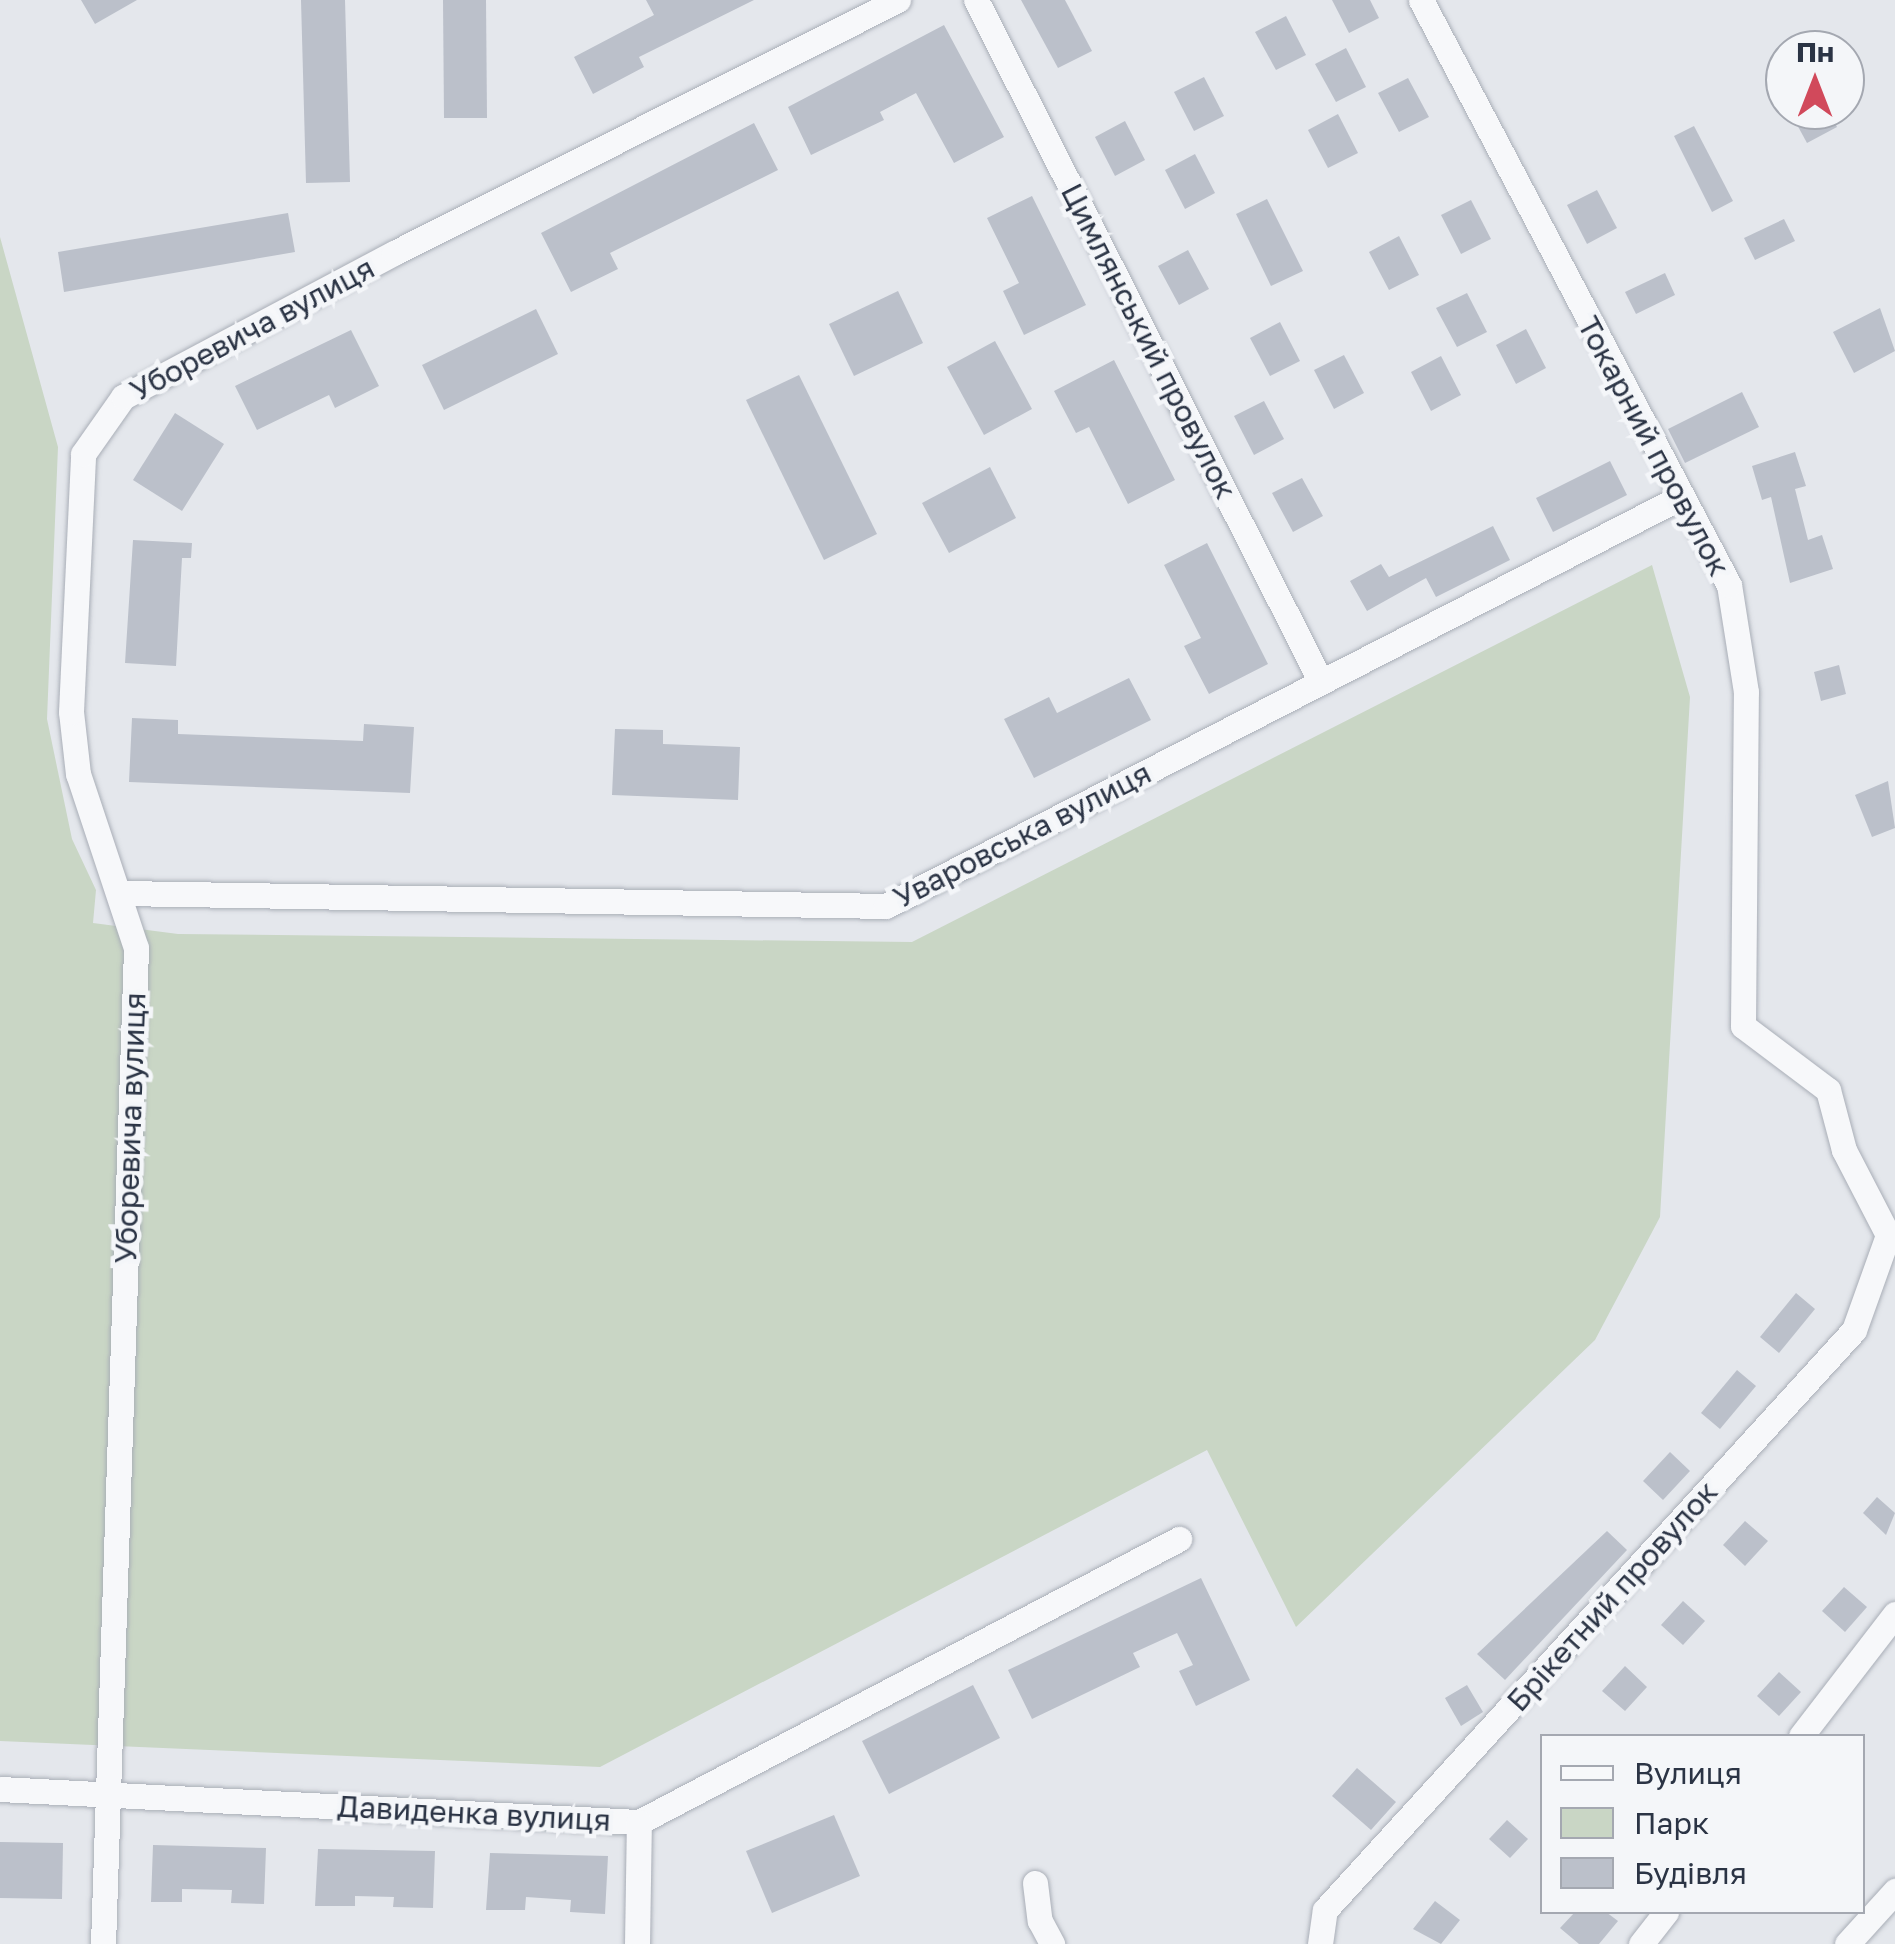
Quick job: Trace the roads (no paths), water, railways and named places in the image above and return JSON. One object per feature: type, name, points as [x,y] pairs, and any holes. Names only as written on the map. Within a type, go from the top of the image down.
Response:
[{"type":"street","name":"Уборевича вулиця","points":[[103,1944],[136,948],[78,774],[70,712],[83,454],[100,424],[123,398],[394,253],[898,0]]},
{"type":"street","name":"Цимлянський провулок","points":[[976,0],[1321,682]]},
{"type":"street","name":"Токарний провулок","points":[[1420,0],[1679,498],[1729,586],[1746,692],[1743,1026],[1828,1090],[1844,1150],[1888,1235]]},
{"type":"street","name":"Уваровська вулиця","points":[[120,893],[886,906],[1679,498]]},
{"type":"street","name":"Брiкетний провулок","points":[[1320,1944],[1325,1910],[1854,1330],[1888,1235]]},
{"type":"street","name":"Давиденка вулиця","points":[[0,1789],[639,1822],[1178,1539]]},
{"type":"street","points":[[1803,1734],[1895,1614]]},
{"type":"street","points":[[637,1944],[639,1822]]},
{"type":"street","points":[[1035,1883],[1040,1921],[1052,1944]]},
{"type":"street","points":[[1847,1944],[1895,1891]]},
{"type":"street","points":[[1641,1944],[1664,1914]]}]
